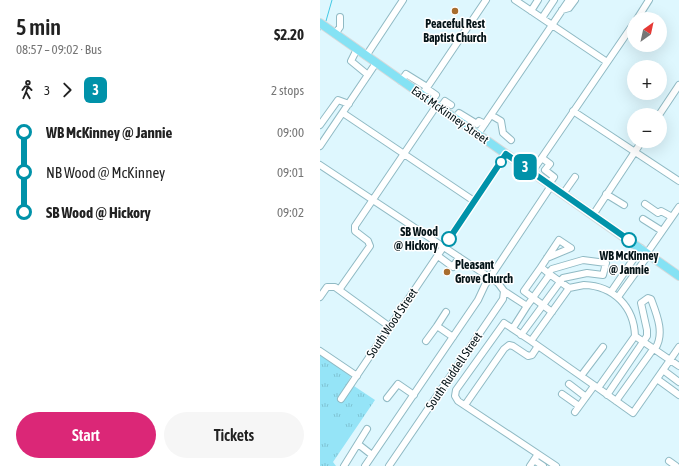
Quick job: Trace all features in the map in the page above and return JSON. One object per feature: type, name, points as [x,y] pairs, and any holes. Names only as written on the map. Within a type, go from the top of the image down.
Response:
[{"type":"main road","name":"East McKinney Street","points":[[320,23],[401,81],[425,90],[436,105],[455,118],[472,126],[478,134],[679,276]]},
{"type":"street","points":[[366,56],[403,0]]},
{"type":"street","points":[[425,90],[486,0]]},
{"type":"street","points":[[515,0],[607,62]]},
{"type":"street","points":[[531,10],[538,0]]},
{"type":"street","points":[[542,18],[554,0]]},
{"type":"street","points":[[478,134],[569,0]]},
{"type":"street","points":[[562,10],[569,8],[575,0]]},
{"type":"street","points":[[641,12],[649,0]]},
{"type":"street","points":[[335,34],[340,27],[340,17]]},
{"type":"street","points":[[532,172],[627,33]]},
{"type":"street","points":[[357,49],[351,61],[368,75]]},
{"type":"street","points":[[320,146],[376,63]]},
{"type":"street","points":[[664,108],[679,85]]},
{"type":"street","points":[[328,134],[320,127],[338,100],[349,104]]},
{"type":"street","points":[[340,290],[370,246],[368,242],[355,231],[356,226],[436,105],[445,101],[451,105]]},
{"type":"street","points":[[573,111],[636,151],[679,181]]},
{"type":"street","points":[[343,113],[474,201]]},
{"type":"street","points":[[491,115],[503,118],[503,133],[511,140]]},
{"type":"street","points":[[472,126],[479,120],[485,124]]},
{"type":"street","points":[[593,215],[638,148]]},
{"type":"street","name":"South Wood Street","points":[[341,400],[506,154]]},
{"type":"street","points":[[365,466],[453,337],[550,185],[554,177],[545,170],[550,164],[542,158]]},
{"type":"street","points":[[320,165],[501,285],[504,292],[528,306]]},
{"type":"street","points":[[563,194],[575,177]]},
{"type":"street","points":[[606,194],[624,206]]},
{"type":"street","points":[[645,204],[658,213],[661,211],[672,217]]},
{"type":"street","points":[[611,292],[646,252],[679,207]]},
{"type":"street","points":[[643,219],[662,231]]},
{"type":"street","points":[[618,297],[646,252]]},
{"type":"street","points":[[438,256],[453,266],[459,257]]},
{"type":"street","points":[[547,258],[524,291],[552,312]]},
{"type":"street","points":[[513,328],[552,269],[558,266],[583,260],[606,264],[603,275],[588,273],[566,277],[560,282],[521,334]]},
{"type":"street","points":[[541,267],[569,288],[590,285],[611,292],[618,297],[631,315],[635,336],[679,366]]},
{"type":"street","points":[[320,297],[327,287],[331,286],[340,290],[390,327]]},
{"type":"street","points":[[531,341],[569,288]]},
{"type":"street","name":"South Ruddell Street","points":[[389,466],[502,298],[504,292]]},
{"type":"street","points":[[607,395],[644,342],[647,330],[641,303],[648,298],[651,299],[660,331],[659,343],[616,401]]},
{"type":"street","points":[[426,341],[446,312]]},
{"type":"street","points":[[556,466],[458,401],[455,396],[456,390],[504,323],[633,413],[679,347]]},
{"type":"street","points":[[437,326],[453,337]]},
{"type":"street","points":[[575,412],[635,336]]},
{"type":"street","points":[[465,405],[504,349],[509,345],[514,346],[528,356],[532,355],[538,346]]},
{"type":"street","points":[[581,376],[603,347]]},
{"type":"street","points":[[320,351],[357,376]]},
{"type":"street","points":[[663,370],[679,382]]},
{"type":"street","points":[[657,379],[679,395]]},
{"type":"street","points":[[387,398],[398,384],[414,395]]},
{"type":"street","points":[[569,384],[586,397]]},
{"type":"street","points":[[562,394],[579,406]]},
{"type":"street","points":[[344,466],[367,429]]},
{"type":"street","points":[[358,444],[372,455]]},
{"type":"street","points":[[530,466],[538,454]]},
{"type":"street","points":[[534,460],[543,466]]},
{"type":"street","points":[[669,461],[676,466]]},
{"type":"green space","points":[[320,355],[351,376],[348,382],[375,400],[333,462],[336,466],[320,466]]},
{"type":"green space","points":[[320,405],[348,435],[334,448],[320,433]]},
{"type":"green space","points":[[352,406],[359,411],[351,422],[345,418]]},
{"type":"waterway","points":[[326,21],[332,0]]},
{"type":"bus line","name":"3","points":[[449,239],[506,154],[629,240]]},
{"type":"place","name":"Peaceful Rest Baptist Church","points":[[455,11]]},
{"type":"place","name":"SB Wood @ Hickory","points":[[449,239]]},
{"type":"place","name":"WB McKinney @ Jannie","points":[[629,240]]},
{"type":"place","name":"Pleasant Grove Church","points":[[447,272]]}]
